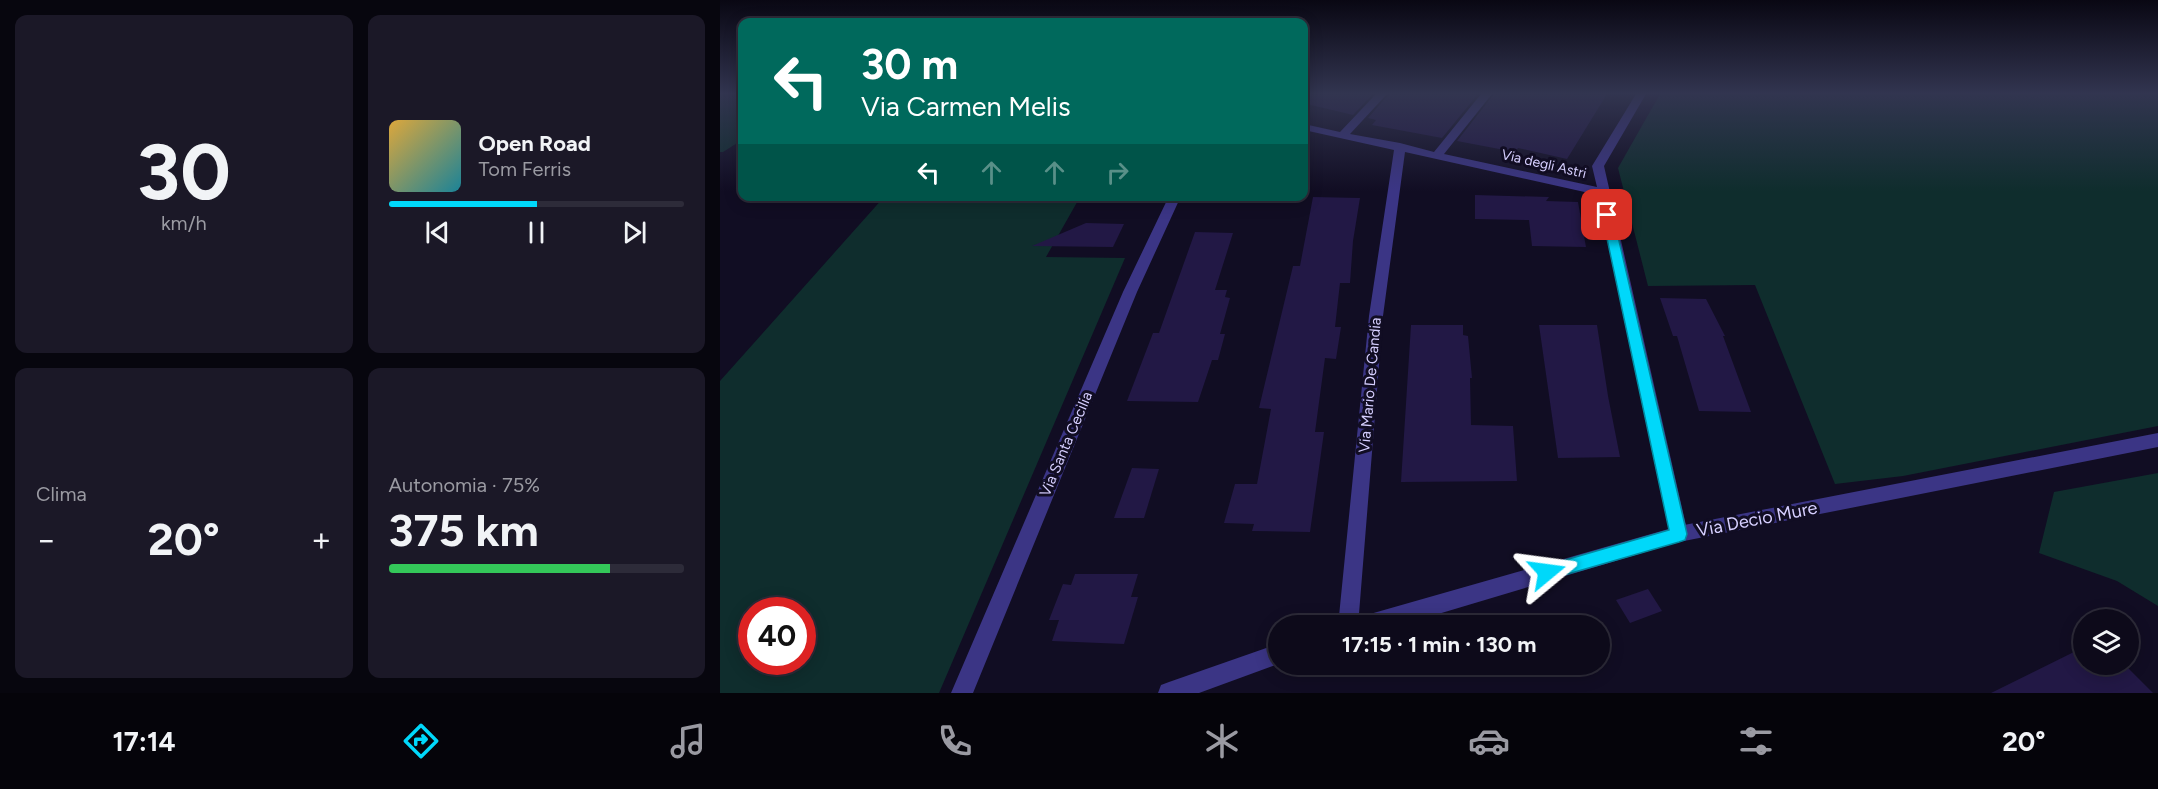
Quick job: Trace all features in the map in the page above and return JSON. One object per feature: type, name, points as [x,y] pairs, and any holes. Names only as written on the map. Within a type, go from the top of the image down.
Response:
[{"type":"street","points":[[1343,135],[1351,126]]},
{"type":"street","points":[[1437,155],[1460,126]]},
{"type":"street","points":[[1622,126],[1598,166],[1679,534]]},
{"type":"street","name":"Via degli Astri","points":[[1308,128],[1400,146],[1602,192]]},
{"type":"street","name":"Via Mario De Candia","points":[[1349,615],[1376,316],[1400,146]]},
{"type":"street","name":"Via Santa Cecilia","points":[[962,693],[1130,292],[1173,201]]},
{"type":"street","name":"Via Decio Mure","points":[[1401,615],[1679,534],[2158,440]]},
{"type":"street","points":[[1169,693],[1268,658]]},
{"type":"green space","points":[[720,126],[738,126],[738,143],[720,152]]},
{"type":"green space","points":[[1642,126],[2158,126],[2158,426],[1903,476],[1835,484],[1755,285],[1648,286],[1618,168]]},
{"type":"green space","points":[[880,201],[1078,201],[1046,257],[1125,258],[939,693],[720,693],[720,381]]},
{"type":"green space","points":[[2158,473],[2158,606],[2117,581],[2039,553],[2054,492]]},
{"type":"building","points":[[1379,126],[1452,126],[1442,138]]},
{"type":"building","points":[[1469,126],[1587,126],[1567,159],[1518,148],[1515,152],[1457,141]]},
{"type":"building","points":[[1475,195],[1549,197],[1546,201],[1578,202],[1586,247],[1532,246],[1529,220],[1475,219]]},
{"type":"building","points":[[1313,197],[1360,198],[1353,241],[1350,283],[1340,283],[1335,327],[1341,327],[1336,359],[1325,358],[1315,432],[1324,432],[1310,532],[1252,531],[1254,524],[1224,523],[1235,484],[1257,484],[1271,409],[1259,408],[1293,266],[1300,266]]},
{"type":"building","points":[[1086,223],[1124,224],[1113,247],[1032,246]]},
{"type":"building","points":[[1195,232],[1233,233],[1215,290],[1227,290],[1225,297],[1230,298],[1220,334],[1225,334],[1218,360],[1212,360],[1198,402],[1127,401],[1153,333],[1159,333]]},
{"type":"building","points":[[1660,298],[1706,299],[1725,336],[1723,336],[1751,412],[1699,411],[1677,336],[1673,336]]},
{"type":"building","points":[[1411,325],[1463,325],[1463,335],[1468,336],[1472,378],[1470,378],[1471,425],[1513,426],[1517,481],[1401,482]]},
{"type":"building","points":[[1539,325],[1597,325],[1620,457],[1558,458]]},
{"type":"building","points":[[1132,468],[1159,469],[1144,518],[1114,518]]},
{"type":"building","points":[[1075,574],[1138,574],[1131,597],[1138,597],[1124,644],[1052,641],[1059,620],[1049,620],[1063,584],[1071,585]]},
{"type":"building","points":[[1648,589],[1662,611],[1630,623],[1616,600]]},
{"type":"building","points":[[2073,652],[2073,675],[2135,675],[2153,693],[1991,693]]},
{"type":"route","points":[[1547,572],[1679,534],[1607,215]]}]
